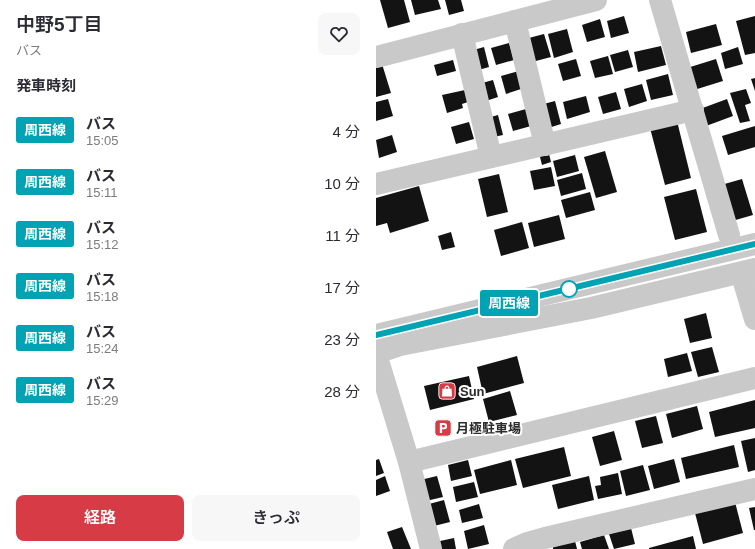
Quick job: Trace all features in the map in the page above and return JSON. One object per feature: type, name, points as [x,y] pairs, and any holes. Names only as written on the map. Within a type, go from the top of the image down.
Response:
[{"type":"street","points":[[376,57],[596,0]]},
{"type":"street","points":[[660,0],[729,235]]},
{"type":"street","points":[[515,21],[544,145]]},
{"type":"street","points":[[462,34],[491,157]]},
{"type":"street","points":[[376,184],[693,110]]},
{"type":"street","points":[[376,335],[755,244]]},
{"type":"street","points":[[431,549],[408,462],[376,354],[400,346],[750,275],[755,319]]},
{"type":"street","points":[[408,462],[755,378]]},
{"type":"street","points":[[514,549],[527,543],[547,543],[755,489]]},
{"type":"building","points":[[380,0],[404,0],[410,22],[388,28]]},
{"type":"building","points":[[411,0],[438,0],[441,9],[415,15]]},
{"type":"building","points":[[445,0],[461,0],[464,11],[449,15]]},
{"type":"building","points":[[624,16],[629,33],[611,38],[607,21]]},
{"type":"building","points":[[755,16],[755,53],[745,55],[736,21]]},
{"type":"building","points":[[600,19],[605,37],[587,42],[582,25]]},
{"type":"building","points":[[716,24],[722,45],[691,53],[686,32]]},
{"type":"building","points":[[567,29],[573,52],[554,58],[548,34]]},
{"type":"building","points":[[544,34],[551,57],[532,62],[525,39]]},
{"type":"building","points":[[509,43],[514,60],[496,65],[491,48]]},
{"type":"building","points":[[661,46],[666,65],[638,72],[634,52]]},
{"type":"building","points":[[484,47],[489,67],[475,71],[470,51]]},
{"type":"building","points":[[738,47],[743,64],[725,69],[721,53]]},
{"type":"building","points":[[628,50],[633,67],[615,72],[610,55]]},
{"type":"building","points":[[608,56],[613,74],[595,78],[590,61]]},
{"type":"building","points":[[576,59],[581,76],[563,81],[558,64]]},
{"type":"building","points":[[716,59],[723,81],[694,90],[687,68]]},
{"type":"building","points":[[453,60],[456,71],[437,76],[434,65]]},
{"type":"building","points":[[382,64],[391,93],[376,97],[376,66]]},
{"type":"building","points":[[519,71],[524,88],[506,94],[501,76]]},
{"type":"building","points":[[668,74],[673,95],[651,100],[646,80]]},
{"type":"building","points":[[755,78],[755,91],[751,79]]},
{"type":"building","points":[[493,80],[498,97],[480,103],[475,85]]},
{"type":"building","points":[[642,84],[647,101],[629,107],[624,89]]},
{"type":"building","points":[[746,89],[751,103],[745,105],[750,121],[740,123],[730,93]]},
{"type":"building","points":[[465,90],[468,102],[462,104],[463,108],[447,113],[442,95]]},
{"type":"building","points":[[616,92],[621,109],[603,114],[598,97]]},
{"type":"building","points":[[586,96],[590,112],[567,119],[563,102]]},
{"type":"building","points":[[388,99],[393,116],[376,121],[376,102]]},
{"type":"building","points":[[727,99],[733,116],[706,126],[700,109]]},
{"type":"building","points":[[555,101],[561,124],[542,130],[536,106]]},
{"type":"building","points":[[526,109],[531,126],[513,131],[508,114]]},
{"type":"building","points":[[498,115],[503,135],[489,138],[484,119]]},
{"type":"building","points":[[677,121],[691,178],[665,185],[650,128]]},
{"type":"building","points":[[469,122],[474,139],[456,144],[451,127]]},
{"type":"building","points":[[755,126],[755,147],[728,155],[722,136]]},
{"type":"building","points":[[392,135],[397,152],[379,158],[376,140]]},
{"type":"building","points":[[548,150],[551,162],[542,165],[539,153]]},
{"type":"building","points":[[605,151],[617,192],[596,198],[584,157]]},
{"type":"building","points":[[575,155],[579,171],[557,177],[553,161]]},
{"type":"building","points":[[551,167],[555,186],[534,190],[530,171]]},
{"type":"building","points":[[582,173],[586,189],[561,196],[557,180]]},
{"type":"building","points":[[499,174],[508,212],[487,217],[478,179]]},
{"type":"building","points":[[742,179],[753,215],[732,221],[721,185]]},
{"type":"building","points":[[419,186],[429,221],[390,233],[387,223],[376,226],[376,198]]},
{"type":"building","points":[[696,189],[707,232],[675,240],[664,197]]},
{"type":"building","points":[[590,192],[595,210],[566,218],[561,200]]},
{"type":"building","points":[[559,215],[565,239],[534,247],[528,223]]},
{"type":"building","points":[[522,222],[529,248],[501,256],[494,230]]},
{"type":"building","points":[[451,232],[455,247],[442,250],[438,236]]},
{"type":"building","points":[[706,313],[712,338],[690,343],[684,319]]},
{"type":"building","points":[[712,347],[719,372],[698,377],[691,352]]},
{"type":"building","points":[[687,353],[692,371],[668,377],[664,359]]},
{"type":"building","points":[[517,356],[524,383],[483,394],[477,367]]},
{"type":"building","points":[[469,376],[474,399],[430,410],[424,386]]},
{"type":"building","points":[[510,391],[517,415],[489,422],[483,399]]},
{"type":"building","points":[[755,400],[755,428],[715,437],[709,412]]},
{"type":"building","points":[[697,406],[703,429],[672,438],[666,414]]},
{"type":"building","points":[[656,416],[663,443],[642,448],[635,421]]},
{"type":"building","points":[[614,431],[622,460],[600,466],[592,437]]},
{"type":"building","points":[[755,438],[755,470],[748,472],[741,441]]},
{"type":"building","points":[[734,445],[739,467],[686,479],[681,458]]},
{"type":"building","points":[[564,447],[571,476],[523,488],[515,459]]},
{"type":"building","points":[[379,459],[384,473],[376,476],[376,460]]},
{"type":"building","points":[[674,459],[680,482],[654,489],[648,466]]},
{"type":"building","points":[[468,460],[472,476],[451,481],[448,465]]},
{"type":"building","points":[[511,460],[517,485],[480,494],[474,470]]},
{"type":"building","points":[[643,465],[650,490],[626,496],[620,471]]},
{"type":"building","points":[[618,473],[622,494],[598,499],[595,486],[601,485],[600,477]]},
{"type":"building","points":[[385,476],[390,491],[376,496],[376,480]]},
{"type":"building","points":[[437,476],[443,497],[426,501],[420,480]]},
{"type":"building","points":[[589,476],[594,500],[558,509],[552,485]]},
{"type":"building","points":[[474,482],[478,497],[456,502],[453,487]]},
{"type":"building","points":[[444,500],[450,522],[434,526],[429,504]]},
{"type":"building","points":[[735,502],[743,533],[703,544],[695,513]]},
{"type":"building","points":[[479,504],[483,518],[462,523],[459,510]]},
{"type":"building","points":[[755,507],[755,530],[754,530],[749,508]]},
{"type":"building","points":[[484,525],[489,544],[468,549],[464,531]]},
{"type":"building","points":[[402,527],[411,549],[393,549],[387,532]]},
{"type":"building","points":[[631,528],[635,544],[614,549],[609,534]]},
{"type":"building","points":[[604,535],[609,549],[582,549],[580,542]]},
{"type":"building","points":[[693,536],[696,549],[649,549],[649,548]]},
{"type":"building","points":[[454,538],[456,549],[441,549],[440,541]]},
{"type":"building","points":[[575,541],[577,549],[553,549],[553,547]]},
{"type":"bus line","name":"周西線","points":[[376,335],[755,244]]},
{"type":"place","name":"Sun","points":[[447,391]]},
{"type":"place","name":"月極駐車場","points":[[443,428]]}]
